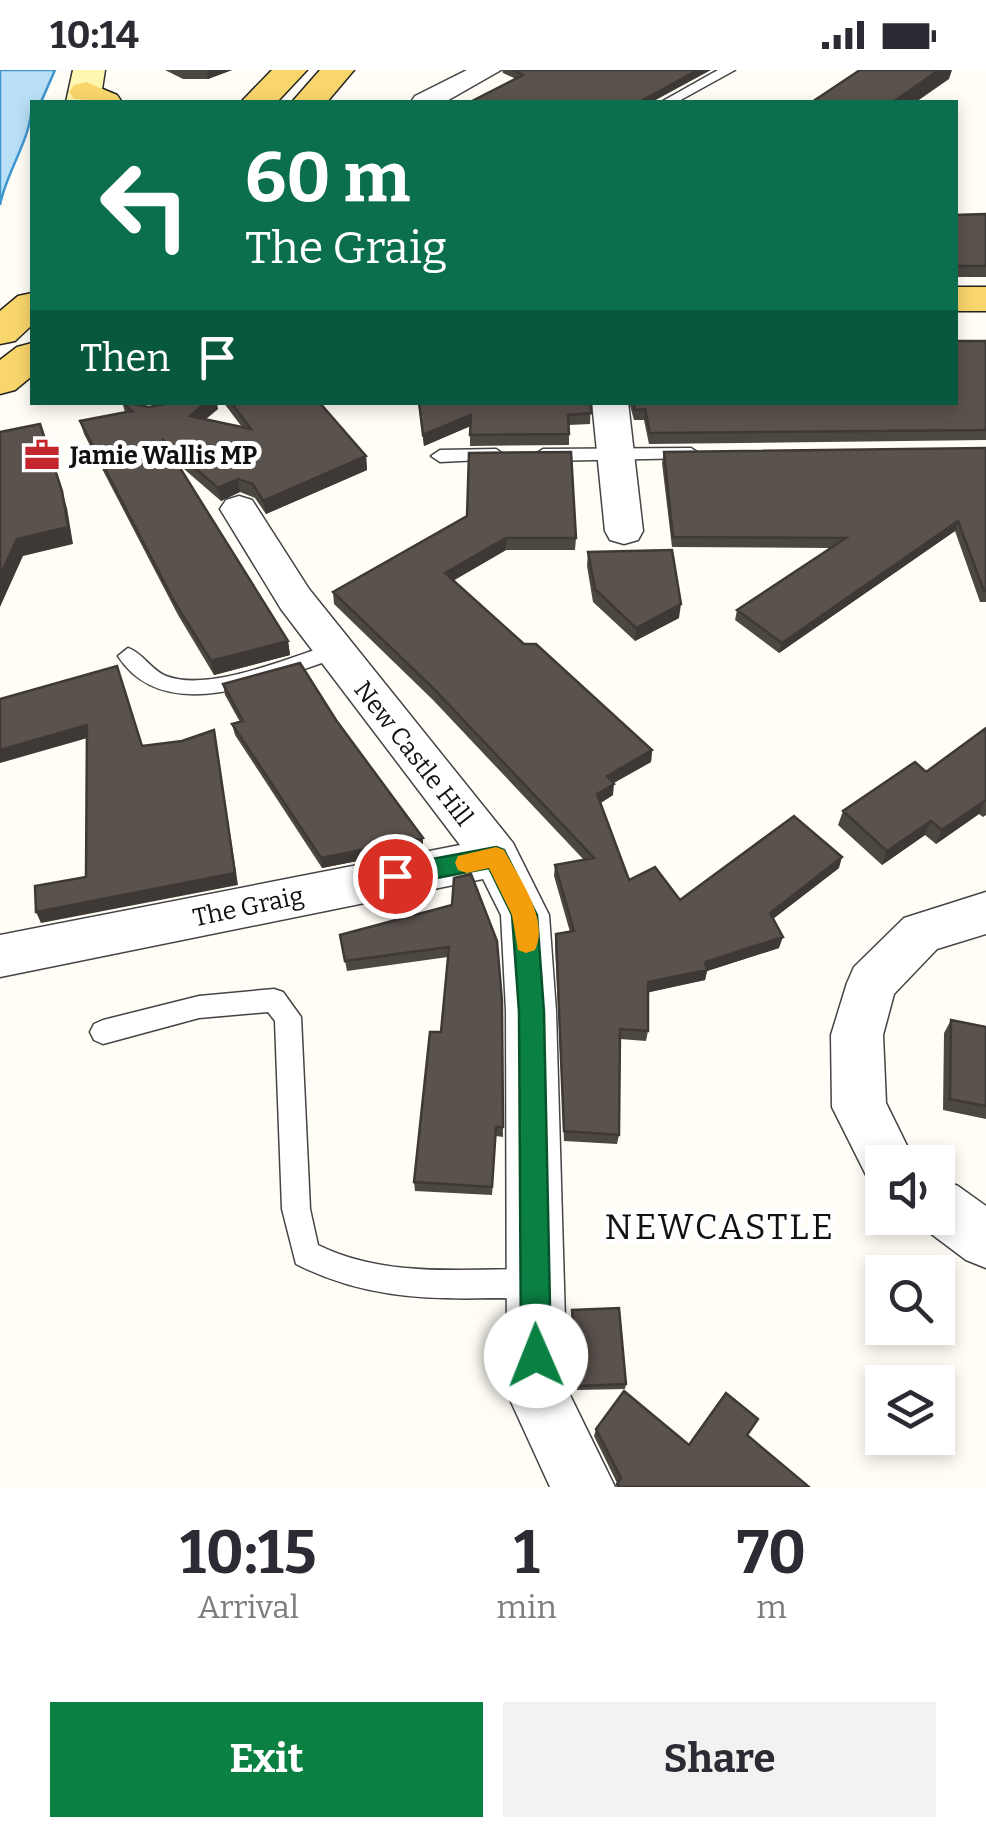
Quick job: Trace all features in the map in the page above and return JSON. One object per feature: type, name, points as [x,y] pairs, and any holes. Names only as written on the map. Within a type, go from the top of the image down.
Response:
[{"type":"main road","points":[[260,100],[292,70]]},
{"type":"main road","points":[[311,100],[338,70]]},
{"type":"main road","points":[[958,299],[986,299]]},
{"type":"main road","points":[[0,332],[30,307]]},
{"type":"main road","points":[[0,381],[30,358]]},
{"type":"street","points":[[430,100],[488,70]]},
{"type":"street","points":[[610,405],[624,531]]},
{"type":"street","name":"New Castle Hill","points":[[240,509],[295,599],[496,857],[524,915],[532,1012],[536,1393],[583,1487]]},
{"type":"street","name":"The Graig","points":[[0,956],[496,857]]},
{"type":"street","points":[[879,1145],[859,1107],[857,1034],[872,984],[922,933],[986,912]]},
{"type":"street","points":[[955,1217],[986,1240]]},
{"type":"lane","points":[[672,100],[728,70]]},
{"type":"lane","points":[[440,456],[714,453]]},
{"type":"lane","points":[[128,656],[146,674],[166,684],[193,686],[222,683],[336,651]]},
{"type":"lane","points":[[103,1032],[200,1006],[274,1000],[288,1017],[296,1210],[306,1254],[332,1270],[386,1282],[534,1282]]},
{"type":"water","points":[[0,70],[55,70],[42,100],[30,100],[28,129],[0,205]]},
{"type":"building","points":[[512,70],[698,70],[643,100],[474,100],[523,75]]},
{"type":"building","points":[[860,70],[939,70],[896,100],[815,100]]},
{"type":"building","points":[[986,214],[986,266],[958,266],[958,215]]},
{"type":"building","points":[[958,341],[986,341],[986,430],[650,433],[645,409],[635,410],[634,405],[958,405]]},
{"type":"building","points":[[126,405],[203,405],[190,416],[251,429],[233,405],[322,405],[366,456],[263,501],[253,484],[238,479],[218,488],[162,439],[288,641],[211,661],[174,601],[80,421],[132,411]]},
{"type":"building","points":[[419,405],[591,405],[591,413],[568,415],[569,434],[470,435],[471,415],[423,435]]},
{"type":"building","points":[[40,424],[62,491],[68,527],[17,539],[0,576],[0,432]]},
{"type":"building","points":[[986,448],[986,591],[958,521],[782,643],[737,610],[846,538],[673,537],[664,452]]},
{"type":"building","points":[[571,452],[576,538],[506,538],[445,573],[524,644],[536,644],[652,750],[607,776],[614,784],[597,794],[629,880],[655,867],[680,900],[794,816],[842,857],[770,913],[783,937],[705,962],[707,970],[648,982],[648,1031],[620,1029],[619,1135],[564,1131],[556,934],[574,931],[555,865],[594,858],[433,688],[333,592],[467,516],[469,453]]},
{"type":"building","points":[[672,550],[681,604],[636,628],[595,589],[588,552]]},
{"type":"building","points":[[300,663],[336,720],[423,838],[321,858],[232,724],[243,721],[223,684]]},
{"type":"building","points":[[117,666],[142,746],[182,741],[214,730],[235,873],[36,912],[35,886],[86,877],[87,725],[0,750],[0,699]]},
{"type":"building","points":[[986,728],[986,800],[942,830],[931,821],[887,851],[843,811],[915,762],[926,772]]},
{"type":"building","points":[[471,874],[497,941],[502,1001],[503,1127],[496,1127],[492,1187],[414,1182],[430,1032],[441,1032],[449,947],[345,961],[340,935],[452,905],[454,878]]},
{"type":"building","points":[[951,1020],[986,1027],[986,1106],[950,1099]]},
{"type":"building","points":[[619,1308],[626,1384],[578,1386],[572,1310]]},
{"type":"building","points":[[624,1391],[689,1445],[726,1393],[758,1419],[747,1435],[809,1487],[620,1487],[617,1484],[621,1478],[596,1429]]},
{"type":"slow traffic","points":[[467,863],[496,857],[524,915],[526,942]]},
{"type":"place","name":"Jamie Wallis MP","points":[[42,455]]},
{"type":"district","name":"NEWCASTLE","points":[[720,1227]]},
{"type":"route","points":[[395,876],[496,857],[524,915],[532,1012],[536,1356]]}]
